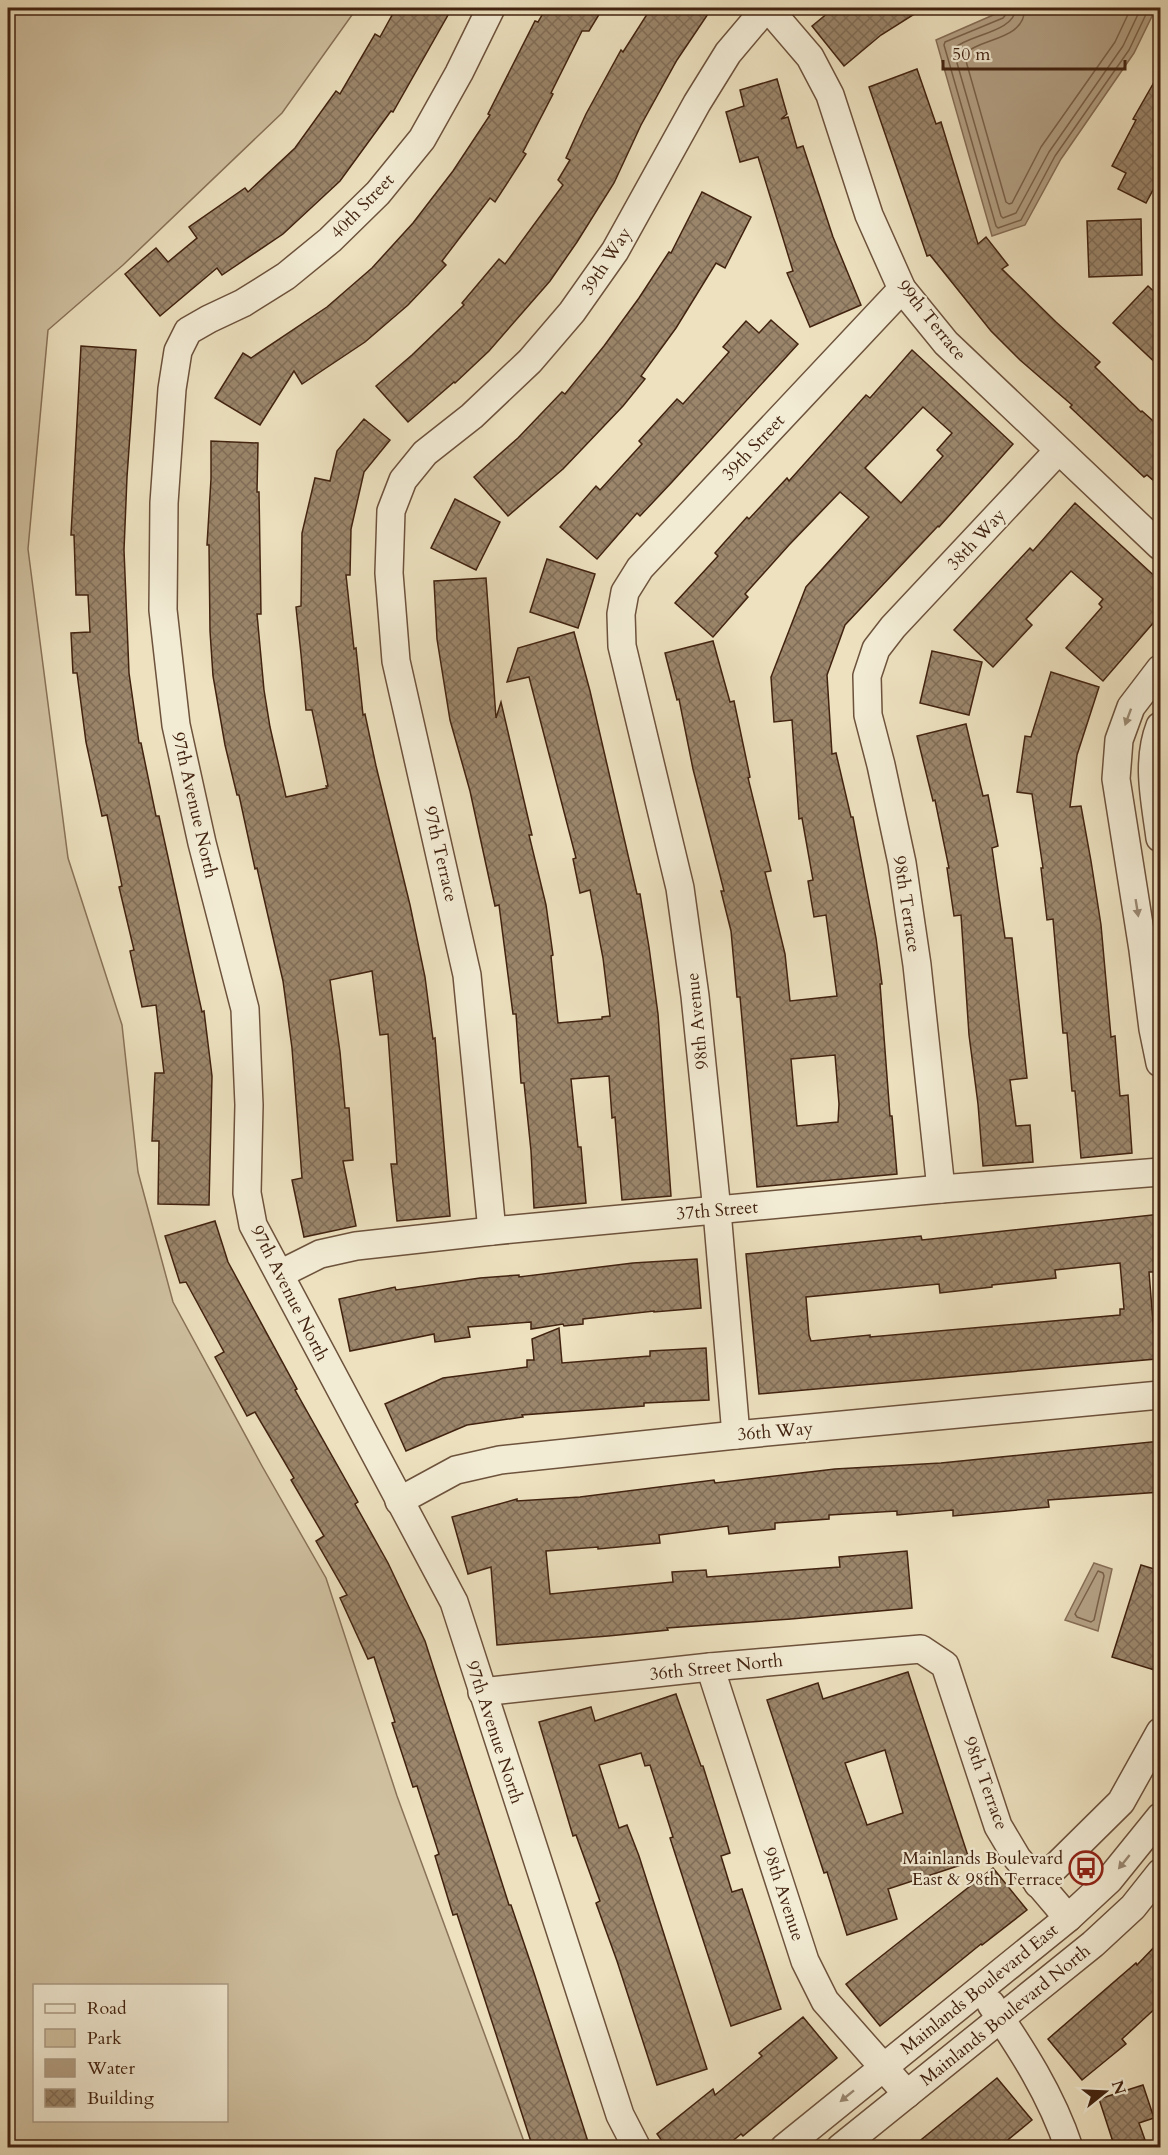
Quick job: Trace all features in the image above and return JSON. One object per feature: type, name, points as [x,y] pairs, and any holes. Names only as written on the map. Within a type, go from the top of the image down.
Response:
[{"type":"street","name":"40th Street","points":[[178,351],[188,332],[243,303],[286,276],[330,240],[378,193],[422,139],[459,74],[491,8]]},
{"type":"street","name":"99th Terrace","points":[[767,8],[810,57],[830,95],[869,215],[902,289],[946,343],[1161,546]]},
{"type":"street","name":"39th Way","points":[[403,480],[425,453],[472,416],[530,361],[572,312],[615,251],[697,103],[728,53],[767,8]]},
{"type":"street","name":"39th Street","points":[[621,614],[625,592],[640,568],[902,289]]},
{"type":"street","name":"97th Avenue North","points":[[178,351],[172,389],[164,504],[163,610],[176,725],[202,843],[245,1009],[249,1105],[247,1193],[253,1225],[454,1602],[620,2115],[637,2148]]},
{"type":"street","name":"38th Way","points":[[893,627],[1058,451]]},
{"type":"street","name":"97th Terrace","points":[[403,480],[391,512],[389,573],[396,662],[467,975],[492,1231]]},
{"type":"street","name":"98th Avenue","points":[[621,614],[622,646],[680,888],[695,996],[717,1211],[736,1435]]},
{"type":"street","name":"98th Terrace","points":[[893,627],[876,649],[867,676],[868,715],[902,863],[917,965],[941,1189]]},
{"type":"street","points":[[1161,669],[1131,708],[1119,740],[1116,779],[1152,948],[1153,1029],[1161,1063]]},
{"type":"street","points":[[1161,726],[1154,742],[1151,768],[1161,838]]},
{"type":"street","name":"37th Street","points":[[280,1274],[320,1254],[356,1246],[941,1189],[1161,1172]]},
{"type":"street","name":"36th Way","points":[[399,1501],[456,1470],[500,1460],[1161,1395]]},
{"type":"street","name":"36th Street North","points":[[482,1692],[710,1667],[921,1649],[945,1665]]},
{"type":"street","name":"98th Terrace","points":[[945,1665],[998,1826],[1017,1858],[1068,1918]]},
{"type":"street","name":"98th Avenue","points":[[710,1667],[805,1960],[825,2001],[907,2094]]},
{"type":"street","points":[[1038,1884],[1121,1802],[1161,1732]]},
{"type":"street","name":"Mainlands Boulevard East","points":[[784,2147],[1068,1918],[1109,1880],[1161,1817]]},
{"type":"street","name":"Mainlands Boulevard North","points":[[840,2148],[1093,1944],[1133,1907],[1161,1874]]},
{"type":"street","points":[[981,1988],[1035,2070],[1069,2148]]},
{"type":"green space","points":[[8,8],[357,8],[282,113],[123,265],[48,330],[28,549],[68,858],[122,1025],[138,1172],[173,1302],[326,1578],[397,1796],[526,2147],[8,2147]]},
{"type":"water","points":[[1004,8],[1156,8],[1134,53],[1061,159],[1025,225],[992,236],[936,40],[1000,12]]},
{"type":"water","points":[[1094,1563],[1112,1569],[1098,1631],[1065,1620]]},
{"type":"building","points":[[396,8],[452,8],[393,112],[391,111],[340,181],[283,234],[222,275],[217,268],[160,316],[125,274],[156,248],[168,262],[197,238],[189,227],[245,188],[248,192],[295,148],[336,91],[340,94],[375,34],[380,37]]},
{"type":"building","points":[[546,8],[603,8],[589,31],[582,31],[523,152],[526,154],[495,202],[490,198],[442,261],[446,265],[408,305],[365,342],[302,384],[294,371],[260,425],[215,398],[243,353],[251,358],[327,307],[372,268],[413,223],[453,171],[490,115],[488,114],[535,21],[538,22]]},
{"type":"building","points":[[651,8],[712,8],[677,60],[641,125],[614,183],[550,281],[489,351],[408,422],[376,386],[464,305],[462,303],[499,259],[505,264],[563,185],[558,180],[570,160],[566,158],[586,114],[621,50],[623,52]]},
{"type":"building","points":[[834,8],[924,8],[881,35],[844,66],[812,26]]},
{"type":"building","points":[[917,69],[936,124],[941,122],[978,244],[986,237],[1008,265],[1002,269],[1100,362],[1095,367],[1141,412],[1161,428],[1161,487],[1147,475],[1144,477],[1070,407],[1072,405],[1020,360],[991,331],[930,255],[927,256],[869,87]]},
{"type":"building","points":[[1161,70],[1161,175],[1146,203],[1118,189],[1126,173],[1112,166],[1136,120],[1133,119]]},
{"type":"building","points":[[777,79],[787,114],[781,119],[788,117],[797,148],[803,146],[833,237],[861,305],[810,327],[787,273],[793,271],[758,157],[740,162],[726,112],[744,106],[740,90]]},
{"type":"building","points":[[702,192],[751,217],[725,268],[716,263],[676,328],[641,376],[645,379],[623,406],[563,469],[508,516],[474,477],[518,438],[562,392],[565,394],[604,346],[669,252],[671,253]]},
{"type":"building","points":[[1141,219],[1142,275],[1089,277],[1087,221]]},
{"type":"building","points":[[1148,286],[1161,298],[1161,368],[1113,323]]},
{"type":"building","points":[[771,320],[798,344],[672,482],[640,516],[637,513],[597,559],[560,527],[596,486],[600,490],[642,444],[639,441],[677,399],[683,404],[729,352],[723,347],[746,321],[759,333]]},
{"type":"building","points":[[81,346],[136,350],[124,550],[129,673],[139,743],[141,743],[156,816],[159,816],[202,1012],[204,1011],[212,1076],[209,1205],[158,1204],[159,1141],[152,1141],[155,1073],[164,1073],[156,1005],[142,1007],[130,951],[134,950],[119,887],[122,886],[107,815],[102,816],[86,742],[77,673],[73,673],[71,633],[90,632],[88,595],[76,595],[74,535],[71,535]]},
{"type":"building","points":[[912,350],[1013,444],[939,527],[845,625],[827,675],[832,754],[836,753],[851,817],[853,817],[876,938],[882,984],[880,984],[890,1116],[892,1116],[897,1174],[757,1187],[740,997],[737,997],[731,931],[721,891],[724,891],[693,769],[679,699],[677,700],[665,653],[713,641],[730,702],[734,701],[750,777],[748,778],[771,871],[765,872],[785,954],[790,1001],[837,996],[826,915],[814,917],[808,881],[813,880],[802,818],[799,819],[792,720],[774,722],[771,677],[806,587],[869,517],[840,492],[745,594],[748,597],[713,637],[675,603],[718,556],[715,553],[747,517],[749,519],[787,478],[789,481],[866,395],[870,398]],"holes":[[[923,407],[952,433],[937,450],[943,456],[901,503],[865,468]],[[835,1055],[839,1104],[838,1122],[797,1126],[791,1059]]]},
{"type":"building","points":[[364,419],[390,440],[364,472],[351,529],[350,575],[346,575],[363,715],[365,714],[410,905],[425,977],[433,1039],[435,1038],[450,1216],[397,1221],[391,1164],[397,1164],[388,1034],[380,1035],[372,971],[330,980],[345,1108],[349,1108],[353,1160],[343,1161],[356,1226],[304,1237],[292,1180],[302,1178],[292,1048],[283,981],[225,745],[213,676],[209,545],[207,545],[211,441],[258,443],[257,492],[259,492],[261,614],[257,614],[264,690],[286,797],[328,786],[312,710],[306,710],[296,607],[301,606],[302,533],[315,478],[330,481],[337,451]]},
{"type":"building","points":[[455,499],[500,522],[476,570],[431,548]]},
{"type":"building","points":[[1075,503],[1161,582],[1161,614],[1103,681],[1066,648],[1102,607],[1099,604],[1103,599],[1071,571],[1026,619],[1032,625],[993,667],[954,630],[1030,548],[1033,551]]},
{"type":"building","points":[[547,559],[595,574],[578,628],[530,612]]},
{"type":"building","points":[[486,578],[496,718],[501,702],[546,905],[553,955],[551,956],[558,1023],[602,1019],[602,1017],[610,1016],[603,958],[590,890],[580,893],[573,859],[576,858],[529,677],[507,682],[518,648],[574,632],[637,894],[640,894],[658,1014],[671,1196],[622,1200],[609,1076],[571,1079],[586,1203],[534,1208],[524,1083],[521,1083],[516,1014],[513,1014],[499,905],[495,906],[470,791],[450,720],[437,639],[434,581]]},
{"type":"building","points":[[932,651],[982,662],[969,715],[920,703]]},
{"type":"building","points":[[1051,672],[1099,687],[1077,755],[1070,807],[1081,806],[1091,861],[1101,925],[1111,1037],[1115,1036],[1120,1096],[1128,1095],[1132,1153],[1081,1158],[1067,1033],[1063,1033],[1053,919],[1047,920],[1041,868],[1043,868],[1032,794],[1017,792],[1025,736],[1031,737]]},
{"type":"building","points":[[966,724],[983,796],[988,795],[998,846],[992,848],[1005,938],[1012,938],[1027,1078],[1010,1080],[1016,1126],[1030,1125],[1033,1162],[983,1166],[969,1035],[961,915],[954,916],[947,868],[949,868],[935,800],[933,801],[917,736]]},
{"type":"building","points":[[1161,1214],[1161,1272],[1149,1272],[1156,1359],[759,1394],[746,1254],[921,1236],[922,1240]],"holes":[[[1120,1263],[1124,1309],[1120,1309],[1120,1315],[811,1341],[806,1297],[939,1284],[940,1293],[1056,1278],[1055,1270]]]},
{"type":"building","points":[[215,1221],[228,1262],[297,1389],[295,1390],[358,1502],[355,1504],[388,1563],[425,1641],[509,1905],[511,1905],[534,1973],[590,2148],[533,2148],[457,1914],[453,1915],[435,1856],[439,1854],[417,1786],[413,1787],[374,1657],[368,1659],[340,1598],[347,1595],[316,1541],[324,1536],[291,1480],[294,1478],[255,1412],[247,1416],[215,1357],[224,1352],[186,1282],[180,1283],[165,1236]]},
{"type":"building","points":[[697,1259],[701,1308],[583,1319],[583,1324],[564,1326],[563,1324],[531,1329],[531,1322],[468,1327],[470,1337],[435,1342],[434,1334],[350,1351],[339,1299],[395,1287],[396,1290],[480,1278],[519,1275],[519,1277],[633,1263]]},
{"type":"building","points":[[559,1328],[562,1363],[650,1356],[650,1351],[706,1348],[709,1400],[644,1403],[644,1406],[522,1415],[523,1417],[467,1425],[406,1451],[385,1404],[443,1378],[527,1367],[527,1360],[534,1360],[532,1339]]},
{"type":"building","points":[[1161,1441],[1161,1492],[1048,1500],[1049,1507],[953,1516],[953,1510],[897,1515],[897,1511],[829,1515],[829,1519],[775,1523],[775,1529],[729,1534],[728,1526],[659,1535],[660,1543],[546,1551],[550,1594],[673,1582],[672,1572],[706,1570],[707,1577],[840,1567],[839,1557],[907,1551],[912,1608],[667,1628],[668,1630],[497,1645],[491,1567],[468,1574],[452,1517],[517,1499],[517,1501],[580,1497],[714,1480],[715,1483],[835,1469],[941,1463]]},
{"type":"building","points":[[1141,1565],[1161,1571],[1161,1672],[1112,1657]]},
{"type":"building","points":[[908,1672],[970,1862],[888,1889],[897,1919],[847,1935],[767,1700],[818,1683],[823,1699]],"holes":[[[885,1750],[903,1813],[867,1825],[845,1763]]]},
{"type":"building","points":[[676,1694],[701,1766],[703,1766],[730,1853],[721,1856],[732,1892],[742,1889],[781,2009],[731,2026],[670,1838],[673,1837],[650,1765],[645,1766],[641,1753],[599,1765],[619,1828],[627,1825],[639,1856],[707,2069],[657,2085],[596,1903],[600,1901],[576,1835],[573,1836],[539,1722],[591,1707],[595,1721]]},
{"type":"building","points":[[993,1868],[1027,1910],[981,1944],[880,2026],[846,1984]]},
{"type":"building","points":[[1161,1940],[1160,2004],[1122,2039],[1126,2044],[1082,2080],[1048,2039],[1136,1963],[1137,1965]]},
{"type":"building","points":[[803,2017],[837,2058],[743,2136],[741,2134],[724,2148],[667,2148],[657,2134],[713,2089],[715,2095],[762,2056],[759,2053]]},
{"type":"building","points":[[997,2078],[1032,2120],[998,2148],[911,2148]]},
{"type":"building","points":[[1143,2085],[1154,2118],[1139,2123],[1145,2140],[1115,2148],[1099,2099]]},
{"type":"place","name":"Mainlands Boulevard East & 98th Terrace","points":[[1086,1868]]}]
